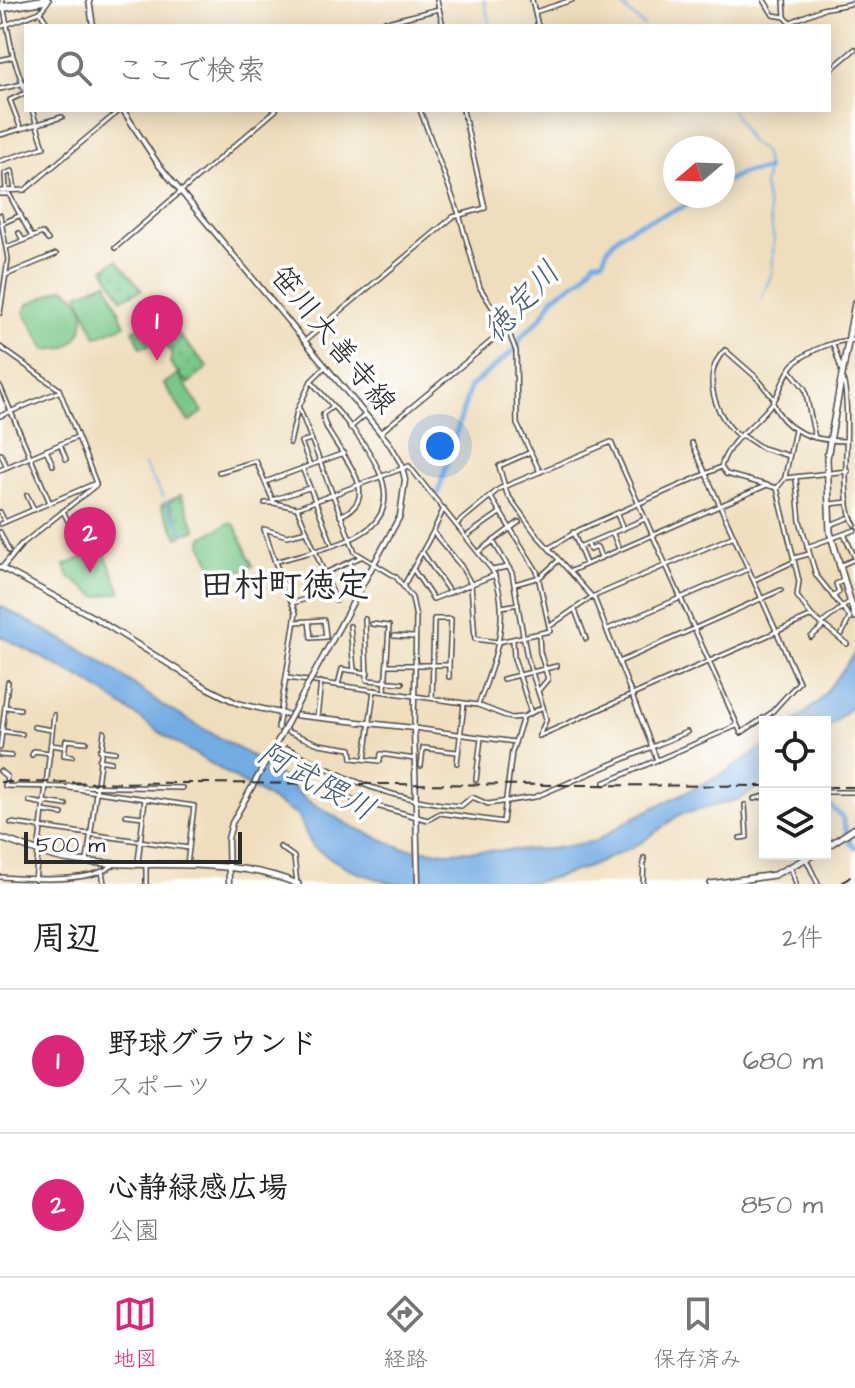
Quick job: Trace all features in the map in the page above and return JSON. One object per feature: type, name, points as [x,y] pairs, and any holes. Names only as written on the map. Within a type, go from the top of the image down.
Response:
[{"type":"highway","points":[[2,5],[48,0]]},
{"type":"main road","points":[[855,303],[852,340],[842,374],[830,440],[828,475],[831,539],[846,605],[855,617]]},
{"type":"main road","points":[[831,844],[855,828]]},
{"type":"main road","points":[[0,838],[39,851],[87,861],[146,862],[265,873],[298,884]]},
{"type":"main road","points":[[711,884],[769,876],[791,868],[801,860]]},
{"type":"main road","points":[[769,876],[770,884]]},
{"type":"street","points":[[0,27],[40,12],[48,0]]},
{"type":"street","points":[[89,0],[93,24]]},
{"type":"street","points":[[437,0],[443,24]]},
{"type":"street","points":[[532,0],[538,24]]},
{"type":"street","points":[[535,12],[572,0]]},
{"type":"street","points":[[764,0],[773,15],[785,17],[792,24],[822,9],[855,3]]},
{"type":"street","points":[[784,0],[785,17]]},
{"type":"street","points":[[0,89],[23,84],[13,56],[2,5]]},
{"type":"street","points":[[387,24],[439,9]]},
{"type":"street","points":[[40,12],[48,24]]},
{"type":"street","points":[[831,67],[855,49]]},
{"type":"street","points":[[0,60],[13,56]]},
{"type":"street","points":[[21,129],[10,100],[24,95]]},
{"type":"street","points":[[0,161],[44,147],[33,112]]},
{"type":"street","points":[[0,192],[25,190],[114,112]]},
{"type":"street","name":"笹川大善寺線","points":[[123,112],[143,143],[396,452],[403,468]]},
{"type":"street","points":[[115,248],[274,112]]},
{"type":"street","points":[[421,112],[459,214],[480,290],[506,329],[516,353],[517,424],[540,472]]},
{"type":"street","points":[[306,340],[459,214],[485,207],[463,112]]},
{"type":"street","points":[[0,135],[62,117]]},
{"type":"street","points":[[6,190],[5,174],[12,171],[15,190]]},
{"type":"street","points":[[0,192],[9,194],[32,237]]},
{"type":"street","points":[[0,215],[7,247],[0,313]]},
{"type":"street","points":[[2,223],[21,215]]},
{"type":"street","points":[[19,233],[23,241]]},
{"type":"street","points":[[7,247],[42,233],[48,240]]},
{"type":"street","points":[[6,275],[56,254]]},
{"type":"street","points":[[380,433],[506,329]]},
{"type":"street","points":[[549,548],[573,532],[721,467],[740,435],[774,401],[790,370],[800,359],[833,344],[852,340]]},
{"type":"street","points":[[807,547],[844,535],[855,527],[848,502],[845,441],[851,410],[833,344]]},
{"type":"street","points":[[0,347],[58,392],[96,483]]},
{"type":"street","points":[[789,456],[762,448],[740,435],[719,409],[712,392],[714,364],[725,350],[756,377],[774,401],[780,417],[795,430],[815,438],[845,441]]},
{"type":"street","points":[[290,443],[311,381],[326,366]]},
{"type":"street","points":[[790,370],[805,389],[815,438]]},
{"type":"street","points":[[275,562],[349,539],[369,528],[379,517],[384,495],[382,476],[373,455],[311,381]]},
{"type":"street","points":[[0,386],[50,503]]},
{"type":"street","points":[[0,416],[58,392]]},
{"type":"street","points":[[332,407],[323,414],[323,422],[344,453],[359,485],[357,503],[340,516]]},
{"type":"street","points":[[300,410],[349,539],[361,557],[404,585],[415,608],[418,884]]},
{"type":"street","points":[[350,428],[365,415]]},
{"type":"street","points":[[777,488],[785,478],[795,430]]},
{"type":"street","points":[[832,430],[846,431]]},
{"type":"street","points":[[0,470],[77,437]]},
{"type":"street","points":[[310,465],[301,442],[311,439]]},
{"type":"street","points":[[458,523],[503,488],[610,442],[741,733],[771,713],[799,682],[692,443]]},
{"type":"street","points":[[60,444],[66,459]]},
{"type":"street","points":[[46,450],[53,465]]},
{"type":"street","points":[[531,452],[499,466],[503,488],[592,597],[608,629],[630,696],[657,760]]},
{"type":"street","points":[[265,482],[344,453]]},
{"type":"street","points":[[1,454],[7,467]]},
{"type":"street","points":[[219,472],[256,461],[273,502]]},
{"type":"street","points":[[273,502],[297,508],[409,466],[458,523],[494,573],[502,607],[498,642],[478,705]]},
{"type":"street","points":[[721,467],[726,474],[777,488]]},
{"type":"street","points":[[302,468],[332,544]]},
{"type":"street","points":[[230,884],[232,823],[403,509],[403,468]]},
{"type":"street","points":[[785,478],[828,475],[855,468]]},
{"type":"street","points":[[796,479],[799,518],[818,580],[833,597],[846,605],[851,619],[842,634]]},
{"type":"street","points":[[0,512],[2,523],[96,483]]},
{"type":"street","points":[[96,483],[21,545],[1,568],[107,625],[207,688],[237,703],[281,713],[515,742]]},
{"type":"street","points":[[571,571],[765,486]]},
{"type":"street","points":[[265,503],[309,488]]},
{"type":"street","points":[[777,488],[799,581],[798,598],[812,616],[847,644]]},
{"type":"street","points":[[27,495],[34,510]]},
{"type":"street","points":[[433,532],[461,566],[471,584],[475,603],[474,637],[498,642],[550,632],[539,577],[490,496]]},
{"type":"street","points":[[830,504],[848,502]]},
{"type":"street","points":[[297,508],[337,599],[353,572],[351,564]]},
{"type":"street","points":[[404,585],[444,508]]},
{"type":"street","points":[[63,511],[71,527]]},
{"type":"street","points":[[467,536],[501,512]]},
{"type":"street","points":[[616,513],[623,529]]},
{"type":"street","points":[[830,525],[850,518]]},
{"type":"street","points":[[579,547],[645,519]]},
{"type":"street","points":[[480,552],[519,522]]},
{"type":"street","points":[[307,531],[287,536],[264,529],[293,603],[295,622],[278,728],[290,735],[351,749],[352,758],[380,761],[381,754],[415,759]]},
{"type":"street","points":[[0,532],[9,551]]},
{"type":"street","points":[[77,532],[87,555]]},
{"type":"street","points":[[573,532],[586,564]]},
{"type":"street","points":[[612,533],[619,549]]},
{"type":"street","points":[[82,542],[98,534]]},
{"type":"street","points":[[839,566],[855,559],[844,535]]},
{"type":"street","points":[[550,626],[592,597],[734,536]]},
{"type":"street","points":[[493,541],[510,567],[515,584],[532,673],[546,720],[539,736],[812,616]]},
{"type":"street","points":[[588,544],[590,550],[597,547],[601,557]]},
{"type":"street","points":[[422,552],[450,593]]},
{"type":"street","points":[[754,580],[809,554]]},
{"type":"street","points":[[324,573],[351,564],[361,557]]},
{"type":"street","points":[[515,584],[539,577],[559,560]]},
{"type":"street","points":[[413,569],[431,599],[510,567]]},
{"type":"street","points":[[608,629],[749,568]]},
{"type":"street","points":[[833,597],[839,592],[836,584],[843,581]]},
{"type":"street","points":[[619,662],[781,590]]},
{"type":"street","points":[[293,603],[331,591]]},
{"type":"street","points":[[502,607],[519,603]]},
{"type":"street","points":[[811,637],[846,605]]},
{"type":"street","points":[[575,610],[586,639]]},
{"type":"street","points":[[365,619],[368,681],[402,683]]},
{"type":"street","points":[[432,698],[433,621],[439,619],[451,619],[449,677]]},
{"type":"street","points":[[295,622],[309,621],[324,620],[326,637],[311,638],[309,621]]},
{"type":"street","points":[[372,624],[389,626],[385,691]]},
{"type":"street","points":[[350,626],[354,670]]},
{"type":"street","points":[[538,691],[548,679],[539,635]]},
{"type":"street","points":[[394,636],[415,637]]},
{"type":"street","points":[[513,639],[531,713]]},
{"type":"street","points":[[387,665],[449,665]]},
{"type":"street","points":[[503,679],[557,666]]},
{"type":"street","points":[[338,685],[340,670],[368,673]]},
{"type":"street","points":[[287,678],[478,705],[511,718],[523,717],[543,707]]},
{"type":"street","points":[[0,748],[8,682]]},
{"type":"street","points":[[317,717],[321,682]]},
{"type":"street","points":[[365,759],[374,690]]},
{"type":"street","points":[[457,763],[464,703]]},
{"type":"street","points":[[5,707],[20,709]]},
{"type":"street","points":[[35,880],[54,715]]},
{"type":"street","points":[[351,799],[429,820],[440,813],[501,823],[515,742],[523,717]]},
{"type":"street","points":[[604,783],[737,725]]},
{"type":"street","points":[[34,727],[52,730]]},
{"type":"street","points":[[2,731],[22,734]]},
{"type":"street","points":[[87,861],[104,732]]},
{"type":"street","points":[[287,748],[343,778],[416,802],[461,806],[472,797],[488,804],[535,797],[687,732]]},
{"type":"street","points":[[476,780],[481,738]]},
{"type":"street","points":[[72,756],[64,755],[66,740],[86,742]]},
{"type":"street","points":[[51,745],[65,747]]},
{"type":"street","points":[[421,766],[423,748],[458,752]]},
{"type":"street","points":[[100,750],[115,752]]},
{"type":"street","points":[[32,755],[34,751],[50,753]]},
{"type":"street","points":[[0,755],[11,756]]},
{"type":"street","points":[[99,760],[111,762]]},
{"type":"street","points":[[0,771],[7,777],[5,786],[182,788]]},
{"type":"street","points":[[96,789],[194,806],[187,865]]},
{"type":"street","points":[[831,792],[855,792]]},
{"type":"street","points":[[754,799],[759,798]]},
{"type":"street","points":[[138,862],[145,799]]},
{"type":"street","points":[[29,801],[66,805]]},
{"type":"street","points":[[740,838],[747,837],[745,805]]},
{"type":"street","points":[[43,811],[62,814]]},
{"type":"street","points":[[126,815],[143,817]]},
{"type":"street","points":[[11,823],[189,848]]},
{"type":"street","points":[[280,847],[294,857],[298,884]]},
{"type":"street","points":[[643,884],[644,858]]},
{"type":"street","points":[[804,860],[818,884]]},
{"type":"street","points":[[0,877],[65,880],[102,871],[117,861]]},
{"type":"street","points":[[146,862],[146,884]]},
{"type":"street","points":[[791,868],[796,884]]},
{"type":"street","points":[[102,871],[104,884]]},
{"type":"green space","points":[[117,260],[142,290],[122,299],[104,268]]},
{"type":"green space","points":[[107,282],[125,325],[96,337],[78,294]]},
{"type":"green space","points":[[63,288],[82,308],[83,325],[65,348],[46,350],[24,312],[27,305]]},
{"type":"green space","points":[[159,313],[208,367],[188,384],[170,363],[172,353],[160,340],[141,348],[133,330]]},
{"type":"green space","points":[[178,374],[203,412],[189,422],[164,384]]},
{"type":"green space","points":[[181,495],[196,530],[178,537],[161,506],[165,503],[183,531],[168,502]]},
{"type":"green space","points":[[229,523],[235,525],[253,566],[218,579],[202,545],[202,538]]},
{"type":"green space","points":[[103,549],[121,592],[97,597],[69,577],[65,565]]},
{"type":"water","points":[[0,606],[99,659],[162,705],[269,766],[307,800],[353,827],[402,848],[445,852],[550,849],[596,841],[633,818],[721,775],[759,750],[759,787],[740,799],[679,815],[641,843],[589,867],[546,880],[520,884],[394,884],[356,872],[328,857],[312,846],[298,816],[165,736],[87,681],[0,636]]},
{"type":"water","points":[[855,654],[855,703],[831,725],[831,716],[802,716],[818,702]]},
{"type":"waterway","points":[[484,0],[490,24]]},
{"type":"waterway","points":[[615,0],[642,24]]},
{"type":"waterway","points":[[733,112],[750,142],[764,152],[767,169],[764,186],[774,240],[772,273],[761,300]]},
{"type":"waterway","name":"徳定川","points":[[735,177],[767,169]]},
{"type":"waterway","name":"徳定川","points":[[438,493],[470,387],[518,347],[521,337],[541,318],[554,297],[583,277],[595,261],[603,260],[619,235],[679,208]]},
{"type":"waterway","points":[[144,465],[163,497]]},
{"type":"waterway","points":[[165,501],[185,534]]},
{"type":"waterway","points":[[831,807],[842,817],[850,843],[855,847]]},
{"type":"railway","points":[[0,782],[759,786]]},
{"type":"railway","points":[[831,787],[855,787]]},
{"type":"railway","points":[[841,884],[855,873]]},
{"type":"place","name":"野球グラウンド","points":[[157,361]]},
{"type":"place","name":"心静緑感広場","points":[[90,573]]},
{"type":"district","name":"田村町徳定","points":[[285,586]]},
{"type":"water label","name":"阿武隈川","points":[[316,782]]}]
